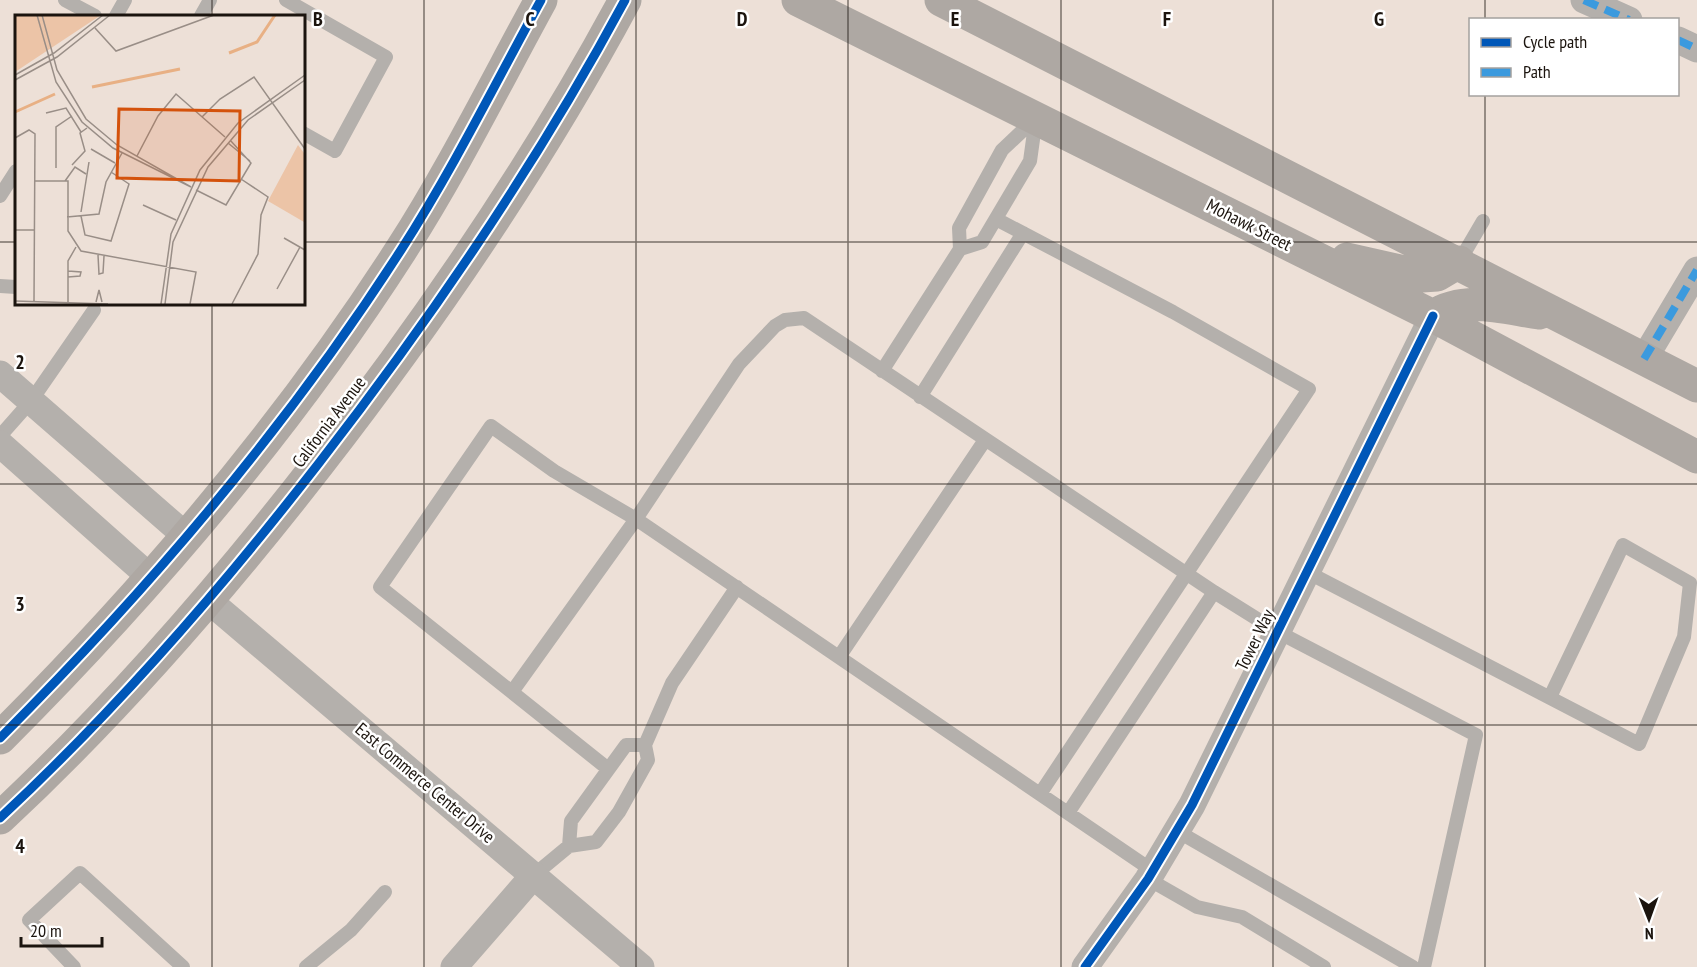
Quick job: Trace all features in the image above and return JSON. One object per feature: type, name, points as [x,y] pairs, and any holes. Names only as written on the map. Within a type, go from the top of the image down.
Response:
[{"type":"main road","points":[[0,738],[186,536],[314,375],[401,250],[443,181],[541,0]]},
{"type":"main road","name":"California Avenue","points":[[0,818],[116,701],[208,600],[251,550],[348,426],[459,275],[547,137],[626,0]]},
{"type":"main road","name":"Mohawk Street","points":[[798,0],[1433,316],[1697,457]]},
{"type":"main road","points":[[941,0],[1459,262],[1697,386]]},
{"type":"main road","points":[[1290,245],[1422,276],[1437,275],[1459,262]]},
{"type":"main road","points":[[1433,316],[1457,304],[1468,304],[1562,316]]},
{"type":"street","points":[[1584,0],[1624,18]]},
{"type":"street","points":[[1679,41],[1697,49]]},
{"type":"street","points":[[1644,359],[1697,270]]},
{"type":"street","name":"Tower Way","points":[[1086,967],[1151,875],[1177,831],[1278,632],[1433,316]]},
{"type":"street","points":[[0,374],[186,536]]},
{"type":"street","points":[[0,444],[150,577]]},
{"type":"street","name":"East Commerce Center Drive","points":[[208,600],[641,967]]},
{"type":"street","points":[[454,967],[534,875]]},
{"type":"lane","points":[[65,0],[93,15]]},
{"type":"lane","points":[[117,15],[125,0]]},
{"type":"lane","points":[[202,15],[210,0]]},
{"type":"lane","points":[[286,0],[386,57],[335,151],[304,134]]},
{"type":"lane","points":[[960,249],[982,242],[996,219],[1030,160],[1036,118]]},
{"type":"lane","points":[[882,371],[960,249],[959,228],[1002,150],[1036,118]]},
{"type":"lane","points":[[0,196],[15,173]]},
{"type":"lane","points":[[996,219],[1173,312],[1309,389],[1040,794]]},
{"type":"lane","points":[[1459,262],[1483,221]]},
{"type":"lane","points":[[920,397],[1023,233]]},
{"type":"lane","points":[[0,286],[15,287]]},
{"type":"lane","points":[[0,436],[31,401],[94,310]]},
{"type":"lane","points":[[512,692],[636,519],[739,364],[775,326],[786,320],[804,318],[1186,574],[1278,632],[1476,735],[1424,967]]},
{"type":"lane","points":[[607,768],[380,587],[491,426],[554,471],[636,519],[1068,813],[1197,907],[1242,917],[1324,967]]},
{"type":"lane","points":[[839,657],[985,440]]},
{"type":"lane","points":[[1307,572],[1639,744],[1684,637],[1690,583],[1623,545],[1550,697]]},
{"type":"lane","points":[[534,875],[569,846],[596,843],[619,812],[648,760],[645,745],[672,683],[736,587]]},
{"type":"lane","points":[[1068,813],[1214,592]]},
{"type":"lane","points":[[569,846],[571,821],[607,768],[626,745],[645,745]]},
{"type":"lane","points":[[1177,831],[1413,967]]},
{"type":"lane","points":[[74,967],[29,920],[80,873],[183,967]]},
{"type":"lane","points":[[306,967],[351,930],[385,892]]},
{"type":"marked path","points":[[1584,0],[1624,18]]},
{"type":"marked path","points":[[1679,40],[1697,49]]},
{"type":"marked path","points":[[1644,359],[1697,270]]},
{"type":"cycle path","points":[[0,738],[55,682],[162,565],[214,504],[311,380],[420,219],[541,0]]},
{"type":"cycle path","points":[[0,818],[85,735],[167,647],[245,556],[319,463],[403,352],[482,238],[556,121],[625,0]]},
{"type":"cycle path","points":[[1085,967],[1148,879],[1192,805],[1433,316]]}]
